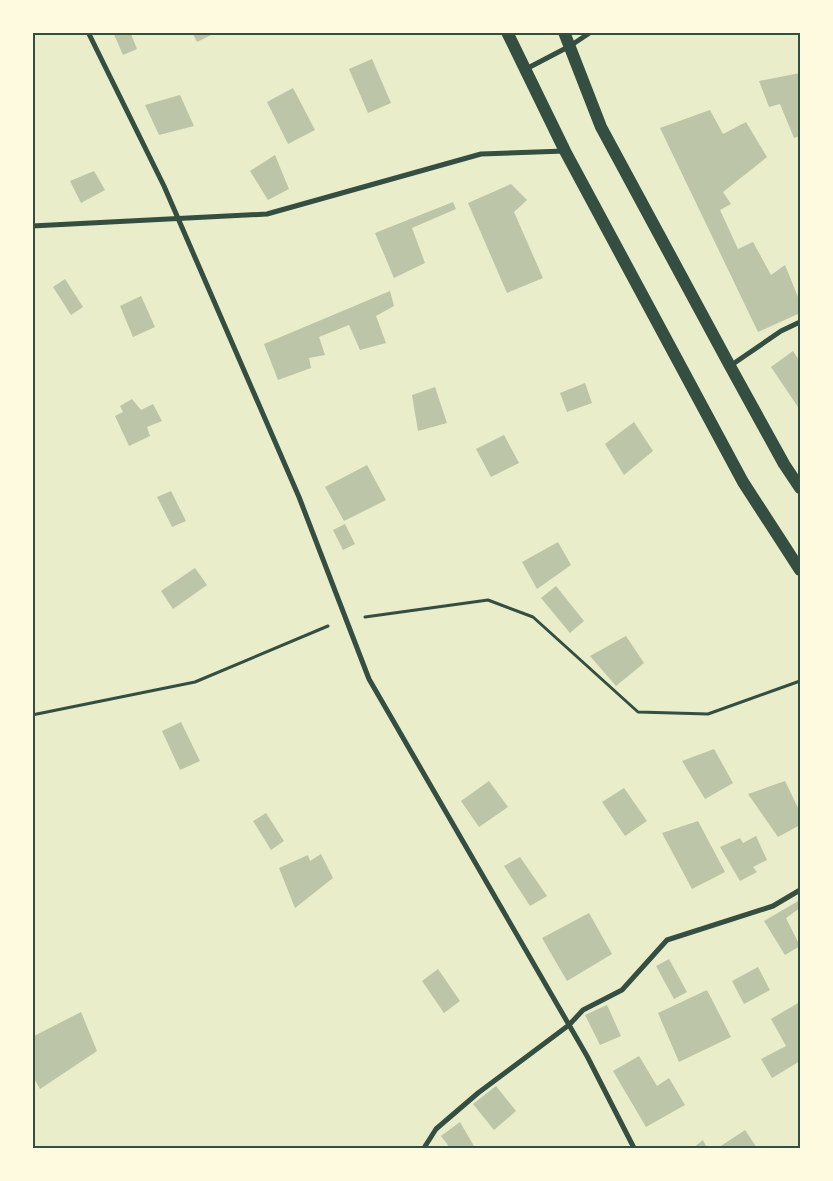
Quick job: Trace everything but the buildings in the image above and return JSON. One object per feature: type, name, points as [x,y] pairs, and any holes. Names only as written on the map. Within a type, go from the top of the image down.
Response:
[{"type":"main road","points":[[507,32],[566,151],[743,482],[800,570]]},
{"type":"main road","points":[[564,32],[601,127],[784,464],[800,488]]},
{"type":"street","points":[[88,32],[178,218],[299,497],[369,678],[587,1056],[634,1148]]},
{"type":"street","points":[[525,69],[570,46],[591,32]]},
{"type":"street","points":[[32,226],[267,214],[481,154],[566,151]]},
{"type":"street","points":[[730,366],[781,331],[800,322]]},
{"type":"street","points":[[424,1148],[436,1129],[478,1093],[569,1025],[583,1010],[622,990],[667,940],[772,906],[800,890]]},
{"type":"path","points":[[32,715],[195,682],[346,619],[488,600],[533,617],[638,712],[708,714],[800,681]]}]
